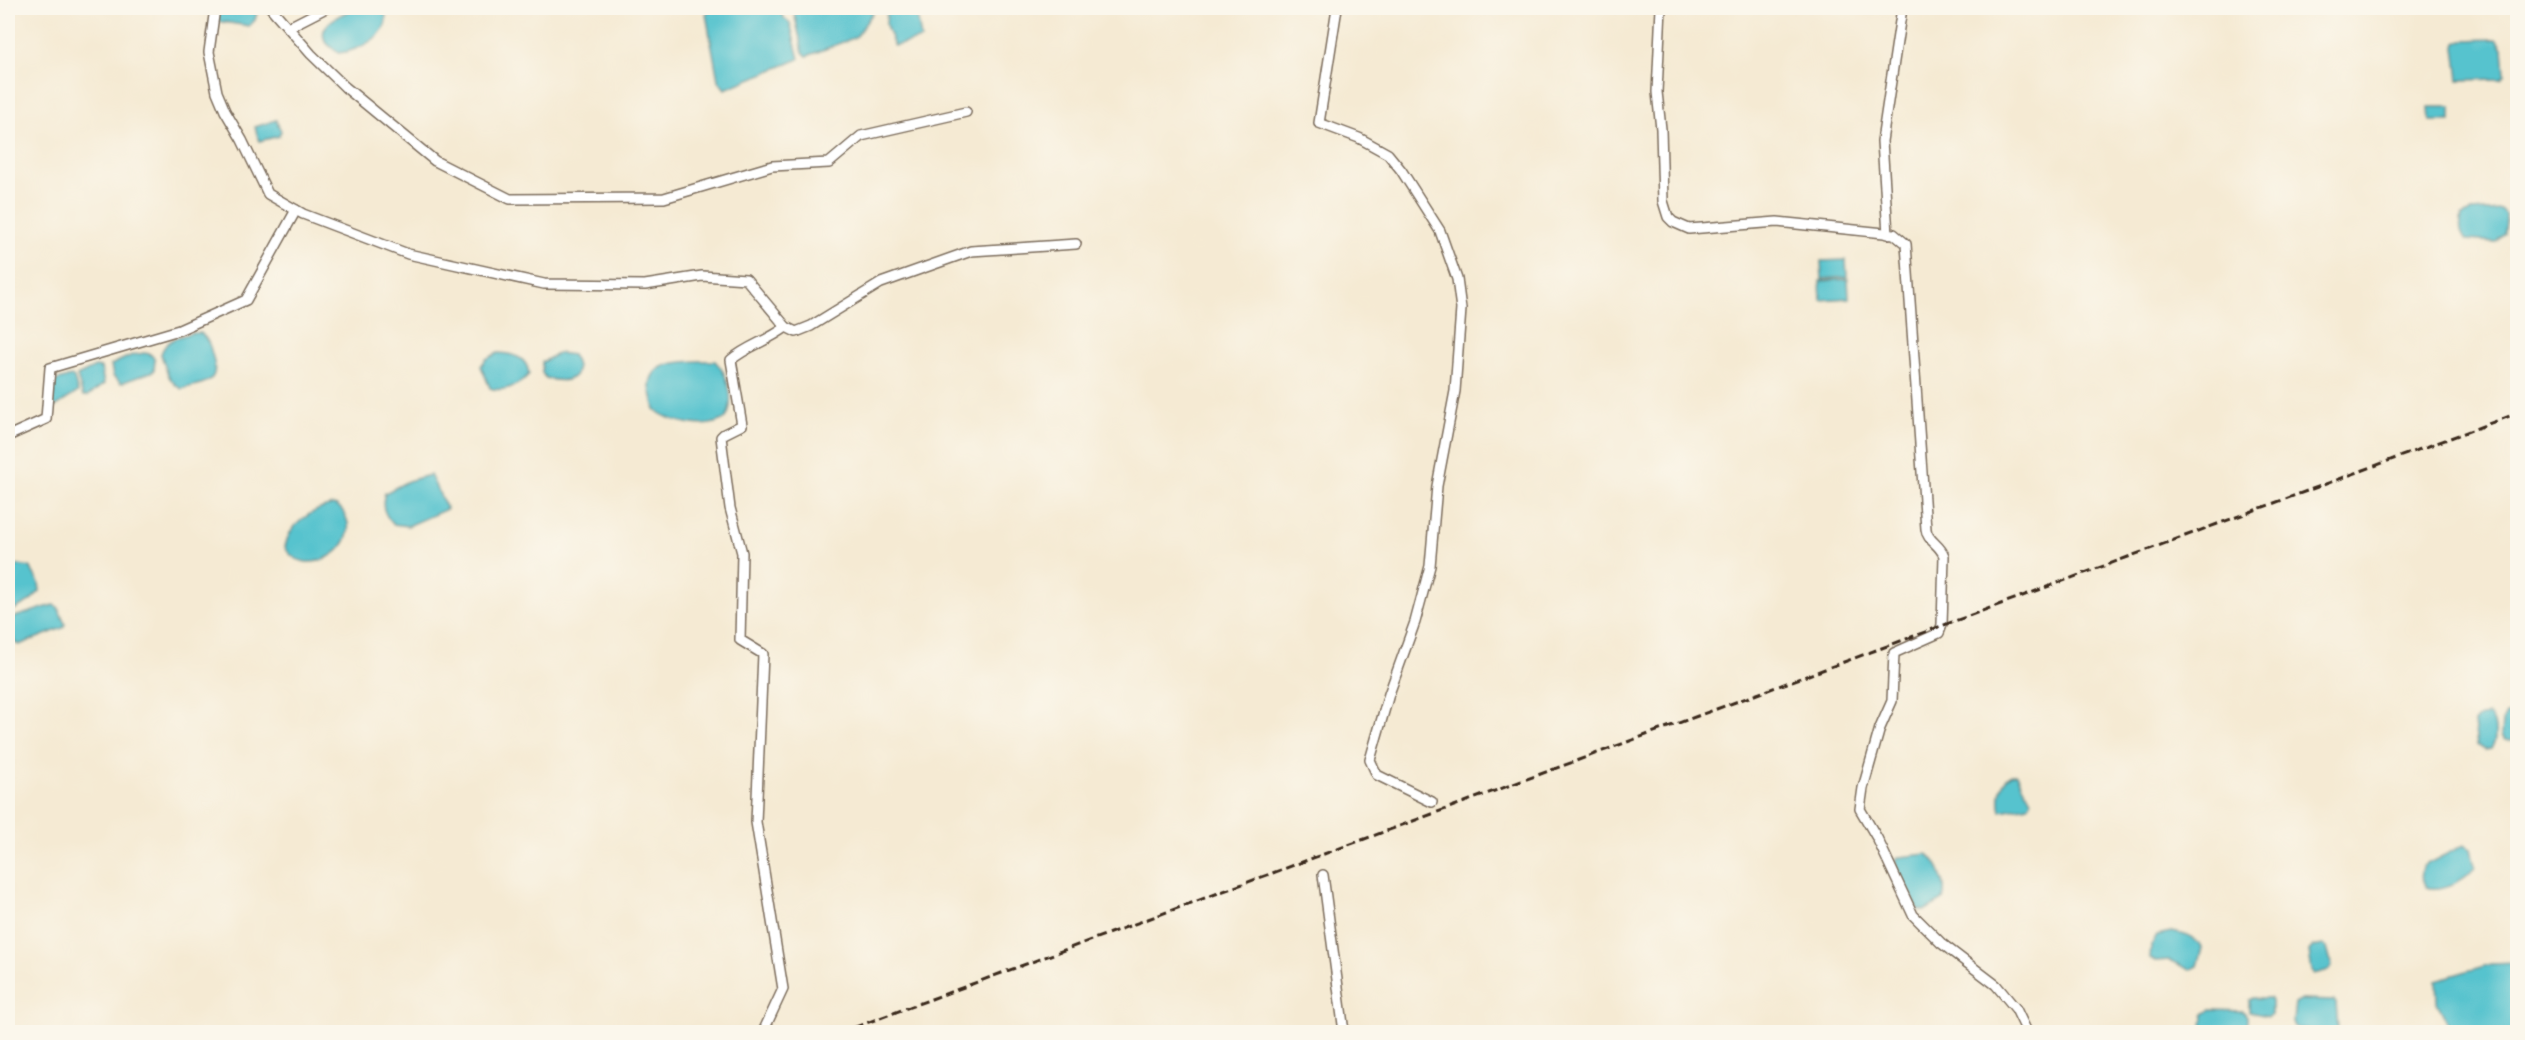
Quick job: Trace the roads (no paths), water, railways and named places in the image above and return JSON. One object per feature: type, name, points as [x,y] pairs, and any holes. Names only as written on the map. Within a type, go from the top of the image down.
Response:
[{"type":"street","points":[[215,8],[208,52],[217,92],[268,194],[296,210],[408,254],[544,284],[645,285],[702,276],[746,279],[786,327],[796,332],[811,326],[881,284],[971,251],[1076,244]]},
{"type":"street","points":[[271,8],[311,54],[345,87],[435,161],[510,199],[664,198],[772,166],[828,163],[861,136],[966,112]]},
{"type":"street","points":[[289,27],[326,8]]},
{"type":"street","points":[[1337,8],[1319,123],[1359,138],[1388,154],[1401,170],[1440,231],[1458,279],[1460,336],[1455,392],[1437,486],[1430,566],[1415,622],[1389,694],[1370,760],[1377,775],[1432,802]]},
{"type":"street","points":[[1661,8],[1656,92],[1661,129],[1663,201],[1668,217],[1680,226],[1689,229],[1786,223],[1888,234],[1904,241],[1909,257],[1926,529],[1928,537],[1940,547],[1944,556],[1944,608],[1939,633],[1894,653],[1892,701],[1880,728],[1863,788],[1860,809],[1877,838],[1913,915],[1941,943],[2002,991],[2016,1009],[2027,1032]]},
{"type":"street","points":[[1888,234],[1882,141],[1902,8]]},
{"type":"street","points":[[8,436],[46,419],[50,368],[179,330],[246,300],[296,210]]},
{"type":"street","points":[[763,1032],[783,989],[756,822],[763,654],[740,640],[741,553],[730,508],[721,437],[742,426],[731,360],[742,351],[767,341],[786,327]]},
{"type":"street","points":[[1323,875],[1344,1032]]},
{"type":"water","points":[[218,8],[258,9],[255,20],[249,26],[217,21]]},
{"type":"water","points":[[359,8],[382,8],[386,16],[385,25],[374,39],[356,49],[338,53],[328,45],[324,38],[326,27],[335,18]]},
{"type":"water","points":[[711,8],[780,8],[783,17],[790,23],[799,59],[725,89],[718,80],[706,14]]},
{"type":"water","points":[[793,8],[876,8],[856,37],[807,56],[803,52]]},
{"type":"water","points":[[887,8],[916,8],[921,39],[894,46],[886,25]]},
{"type":"water","points":[[2497,39],[2503,48],[2505,75],[2501,79],[2459,80],[2456,43],[2462,40]]},
{"type":"water","points":[[2429,107],[2451,107],[2451,121],[2430,121]]},
{"type":"water","points":[[276,120],[281,131],[279,136],[259,141],[255,127]]},
{"type":"water","points":[[2501,210],[2506,215],[2505,234],[2497,242],[2466,240],[2461,229],[2462,216],[2472,212]]},
{"type":"water","points":[[1846,260],[1847,277],[1822,279],[1821,261]]},
{"type":"water","points":[[1848,279],[1849,298],[1821,300],[1820,281]]},
{"type":"water","points":[[192,333],[201,333],[207,340],[215,371],[210,380],[182,389],[171,379],[161,354],[169,342]]},
{"type":"water","points":[[498,353],[509,354],[523,360],[529,374],[521,382],[511,387],[490,388],[481,366],[486,359]]},
{"type":"water","points":[[559,353],[572,355],[576,363],[576,374],[567,380],[546,378],[542,373],[542,362]]},
{"type":"water","points":[[150,354],[155,359],[154,371],[121,383],[113,376],[111,365],[132,355]]},
{"type":"water","points":[[715,361],[724,373],[729,388],[730,404],[726,418],[709,424],[690,424],[671,419],[655,410],[650,387],[651,378],[655,372],[668,365],[684,362]]},
{"type":"water","points":[[95,367],[101,368],[104,384],[88,396],[83,396],[77,376]]},
{"type":"water","points":[[71,376],[74,378],[78,392],[55,407],[52,402],[52,382]]},
{"type":"water","points":[[430,475],[447,509],[408,526],[393,524],[384,510],[385,493],[408,481]]},
{"type":"water","points":[[333,505],[338,506],[346,517],[348,529],[345,541],[328,558],[304,561],[293,557],[285,547],[291,531],[309,514]]},
{"type":"water","points":[[19,565],[30,567],[39,583],[40,591],[30,601],[8,613],[8,570]]},
{"type":"water","points":[[53,605],[58,607],[65,624],[63,628],[19,645],[15,643],[8,619]]},
{"type":"water","points":[[2506,714],[2513,714],[2517,721],[2516,737],[2512,741],[2505,740],[2501,736],[2502,722]]},
{"type":"water","points":[[2488,715],[2493,721],[2495,735],[2491,749],[2485,750],[2477,745],[2474,723],[2478,718]]},
{"type":"water","points":[[2012,774],[2017,774],[2031,800],[2028,806],[2001,811],[2001,790],[2005,781]]},
{"type":"water","points":[[2464,845],[2471,849],[2475,866],[2472,871],[2454,884],[2439,888],[2426,887],[2421,874],[2423,866]]},
{"type":"water","points":[[1927,854],[1932,857],[1939,868],[1944,894],[1943,900],[1924,911],[1919,910],[1897,869],[1895,860],[1900,857]]},
{"type":"water","points":[[2171,932],[2189,937],[2199,944],[2202,948],[2197,966],[2190,970],[2169,960],[2156,961],[2150,958],[2151,946],[2157,935]]},
{"type":"water","points":[[2323,945],[2327,948],[2332,967],[2314,974],[2309,952],[2313,947]]},
{"type":"water","points":[[2517,963],[2517,1032],[2452,1032],[2437,1002],[2436,980],[2491,964]]},
{"type":"water","points":[[2269,998],[2271,1014],[2268,1016],[2249,1012],[2249,1000]]},
{"type":"water","points":[[2302,1000],[2334,1001],[2337,1032],[2317,1032],[2295,1027],[2293,1021],[2295,1004]]},
{"type":"water","points":[[2211,1010],[2243,1011],[2247,1016],[2247,1032],[2203,1032],[2204,1014]]},
{"type":"railway","points":[[842,1032],[2518,413]]}]
